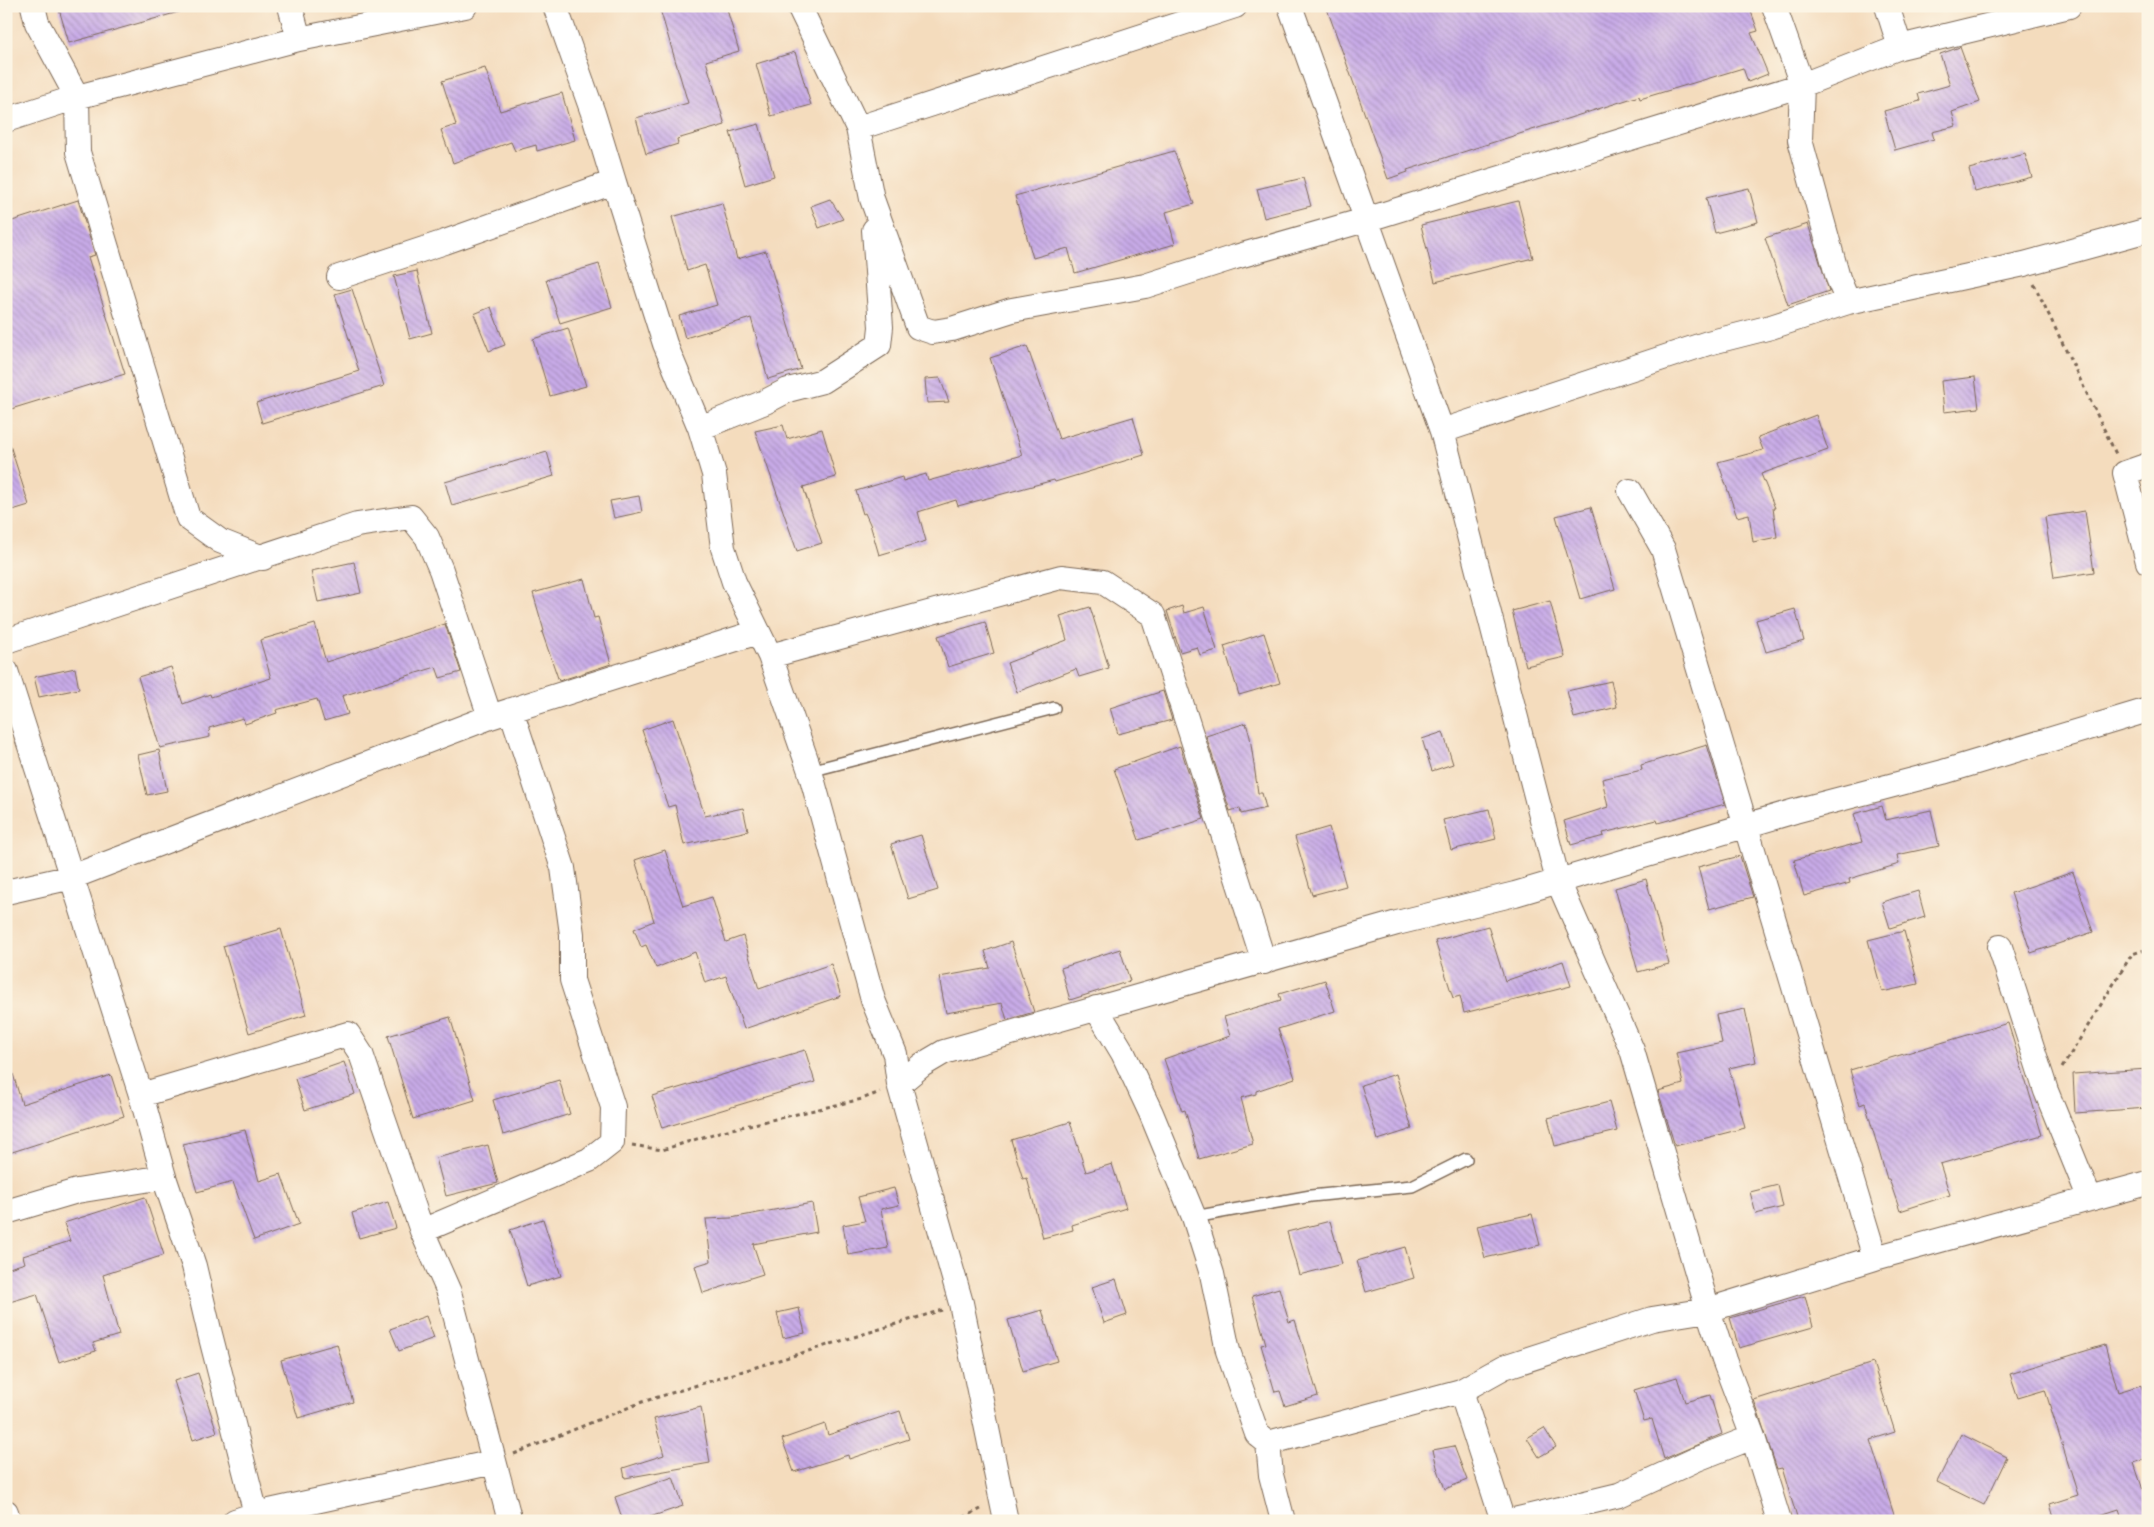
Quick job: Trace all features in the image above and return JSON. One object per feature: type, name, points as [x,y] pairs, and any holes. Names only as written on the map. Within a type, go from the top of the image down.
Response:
[{"type":"street","points":[[33,6],[37,23],[78,97],[78,152],[188,518],[220,541],[263,558]]},
{"type":"street","points":[[290,6],[299,38]]},
{"type":"street","points":[[6,120],[78,97],[299,38],[466,6]]},
{"type":"street","points":[[555,6],[593,114],[665,344],[700,428],[714,474],[723,548],[734,582],[770,656],[810,771],[873,1000],[895,1054],[899,1084],[961,1303],[1003,1510]]},
{"type":"street","points":[[700,428],[765,402],[788,390],[823,381],[879,344],[882,327],[872,199],[858,128],[799,6]]},
{"type":"street","points":[[858,128],[1235,6]]},
{"type":"street","points":[[1290,6],[1442,431],[1558,881],[1632,1050],[1708,1310],[1724,1360],[1753,1437],[1779,1521]]},
{"type":"street","points":[[1774,6],[1802,85],[1800,140],[1838,278],[1848,302]]},
{"type":"street","points":[[1887,6],[1900,48]]},
{"type":"street","points":[[872,199],[918,327],[933,332],[952,329],[1012,310],[1145,286],[1802,85],[1900,48],[2069,6]]},
{"type":"street","points":[[339,277],[445,242],[614,182]]},
{"type":"street","points":[[1442,431],[1708,344],[1771,327],[1848,302],[2024,264],[2148,230]]},
{"type":"street","points":[[2148,465],[2124,473],[2148,562]]},
{"type":"street","points":[[1630,491],[1663,549],[1875,1258]]},
{"type":"street","points":[[6,641],[263,558],[357,525],[411,518],[428,538],[563,868],[572,934],[572,980],[613,1107],[612,1142],[589,1160],[422,1231]]},
{"type":"street","points":[[770,656],[1061,577],[1104,582],[1153,615],[1264,962]]},
{"type":"street","points":[[6,892],[72,877],[500,714],[758,632]]},
{"type":"street","points":[[6,671],[141,1095],[164,1177],[194,1266],[210,1334],[246,1517],[494,1462]]},
{"type":"street","points":[[899,1084],[922,1065],[944,1052],[1397,923],[1515,894],[1795,811],[1943,772],[2148,710]]},
{"type":"street","points":[[2000,947],[2046,1091],[2090,1199]]},
{"type":"street","points":[[1096,1008],[1123,1053],[1151,1113],[1194,1217],[1212,1274],[1228,1351],[1250,1418],[1257,1434],[1268,1443],[1271,1475],[1283,1521]]},
{"type":"street","points":[[141,1095],[348,1034],[361,1054],[422,1231],[449,1292],[510,1521]]},
{"type":"street","points":[[6,1212],[77,1191],[164,1177]]},
{"type":"street","points":[[1268,1443],[1461,1392],[1504,1367],[1652,1319],[1708,1310],[1875,1258],[2148,1183]]},
{"type":"street","points":[[1461,1392],[1502,1521]]},
{"type":"street","points":[[1510,1521],[1619,1495],[1697,1459],[1753,1437]]},
{"type":"street","points":[[6,1512],[9,1521]]},
{"type":"lane","points":[[810,771],[1054,708]]},
{"type":"lane","points":[[1194,1217],[1311,1196],[1412,1186],[1466,1159]]},
{"type":"path","points":[[2024,264],[2124,473]]},
{"type":"path","points":[[2046,1091],[2070,1057],[2132,954],[2148,949]]},
{"type":"path","points":[[612,1142],[662,1150],[719,1132],[862,1099],[899,1084]]},
{"type":"path","points":[[494,1462],[642,1402],[903,1323],[961,1303]]},
{"type":"path","points":[[956,1521],[1003,1510]]},
{"type":"building","points":[[58,6],[182,6],[182,11],[69,43]]},
{"type":"building","points":[[659,6],[726,6],[739,51],[706,61],[725,125],[677,139],[678,144],[646,154],[636,118],[688,103]]},
{"type":"building","points":[[1326,6],[1749,6],[1758,31],[1751,33],[1768,74],[1748,82],[1743,68],[1640,99],[1639,96],[1407,170],[1408,172],[1388,179]]},
{"type":"building","points":[[1960,47],[1980,102],[1952,112],[1956,126],[1932,132],[1934,139],[1895,150],[1884,111],[1920,101],[1918,94],[1950,85],[1940,54]]},
{"type":"building","points":[[795,52],[811,105],[771,116],[756,64]]},
{"type":"building","points":[[485,68],[500,111],[562,93],[575,140],[537,151],[536,145],[515,151],[511,142],[453,163],[441,130],[456,125],[442,81]]},
{"type":"building","points":[[759,124],[774,176],[745,185],[730,132]]},
{"type":"building","points":[[1174,151],[1194,204],[1166,212],[1175,244],[1075,273],[1068,248],[1033,258],[1015,196]]},
{"type":"building","points":[[2025,154],[2032,177],[1975,192],[1969,169]]},
{"type":"building","points":[[1303,178],[1311,206],[1264,218],[1257,189]]},
{"type":"building","points":[[1749,188],[1758,222],[1715,233],[1706,198]]},
{"type":"building","points":[[830,199],[843,219],[819,228],[811,206]]},
{"type":"building","points":[[78,200],[95,255],[88,257],[125,374],[11,409],[6,396],[6,223]]},
{"type":"building","points":[[1518,201],[1533,258],[1435,282],[1421,225]]},
{"type":"building","points":[[722,203],[737,259],[766,251],[801,369],[768,379],[751,318],[685,338],[679,316],[717,305],[705,265],[687,271],[672,217]]},
{"type":"building","points":[[1808,224],[1829,291],[1788,305],[1765,238]]},
{"type":"building","points":[[599,264],[612,307],[560,323],[546,280]]},
{"type":"building","points":[[417,271],[432,333],[410,339],[394,276]]},
{"type":"building","points":[[352,289],[384,386],[262,423],[256,403],[359,371],[335,294]]},
{"type":"building","points":[[491,307],[505,345],[489,351],[474,314]]},
{"type":"building","points":[[568,328],[586,386],[550,396],[533,339]]},
{"type":"building","points":[[1027,346],[1059,439],[1133,417],[1144,455],[1055,482],[1054,480],[958,506],[956,500],[918,512],[926,541],[879,555],[870,524],[865,513],[863,514],[856,491],[902,477],[903,481],[926,474],[928,481],[1022,455],[990,358]]},
{"type":"building","points":[[1975,377],[1979,408],[1944,412],[1941,381]]},
{"type":"building","points":[[940,378],[949,402],[927,403],[925,379]]},
{"type":"building","points":[[1816,415],[1828,450],[1761,474],[1775,508],[1773,508],[1777,537],[1753,542],[1749,514],[1737,517],[1718,462],[1763,450],[1758,437]]},
{"type":"building","points":[[783,425],[787,439],[822,429],[836,477],[803,487],[822,543],[797,551],[755,431]]},
{"type":"building","points":[[6,445],[10,445],[29,505],[6,512]]},
{"type":"building","points":[[547,452],[554,476],[452,506],[445,482]]},
{"type":"building","points":[[639,496],[642,512],[614,518],[610,501]]},
{"type":"building","points":[[1591,507],[1615,589],[1580,599],[1556,516]]},
{"type":"building","points":[[2085,511],[2094,572],[2054,578],[2045,517]]},
{"type":"building","points":[[354,562],[361,593],[318,602],[311,571]]},
{"type":"building","points":[[584,579],[594,618],[598,617],[611,664],[559,681],[542,632],[544,631],[533,593]]},
{"type":"building","points":[[1550,601],[1565,657],[1526,666],[1512,611]]},
{"type":"building","points":[[1182,606],[1184,613],[1204,607],[1217,650],[1200,655],[1197,647],[1180,652],[1167,611]]},
{"type":"building","points":[[1090,607],[1109,668],[1079,677],[1076,669],[1017,692],[1007,663],[1067,640],[1060,616]]},
{"type":"building","points":[[1795,609],[1804,641],[1766,652],[1756,620]]},
{"type":"building","points":[[985,622],[994,653],[948,667],[938,636]]},
{"type":"building","points":[[315,624],[326,662],[445,624],[461,672],[440,678],[436,667],[342,696],[348,714],[324,721],[317,699],[276,710],[277,713],[245,724],[243,718],[209,728],[210,737],[160,748],[138,677],[171,667],[183,704],[210,694],[211,697],[271,678],[260,640]]},
{"type":"building","points":[[1264,633],[1280,683],[1239,695],[1224,646]]},
{"type":"building","points":[[75,668],[79,689],[39,697],[34,677]]},
{"type":"building","points":[[1611,681],[1617,707],[1574,718],[1567,691]]},
{"type":"building","points":[[1163,691],[1172,720],[1118,734],[1110,708]]},
{"type":"building","points":[[673,719],[705,816],[743,808],[748,831],[684,845],[675,805],[668,807],[642,730]]},
{"type":"building","points":[[1246,723],[1250,737],[1258,793],[1262,793],[1266,808],[1241,814],[1240,808],[1230,811],[1206,736]]},
{"type":"building","points":[[1443,732],[1453,764],[1432,771],[1422,739]]},
{"type":"building","points":[[1707,745],[1725,804],[1658,823],[1657,820],[1603,833],[1604,836],[1571,845],[1564,821],[1608,807],[1602,779],[1642,770],[1641,765]]},
{"type":"building","points":[[1180,746],[1204,819],[1139,840],[1114,769]]},
{"type":"building","points":[[159,750],[167,791],[147,795],[138,755]]},
{"type":"building","points":[[1882,806],[1886,820],[1931,810],[1939,846],[1897,855],[1899,864],[1849,879],[1850,883],[1804,896],[1794,860],[1862,842],[1854,814]]},
{"type":"building","points":[[1489,809],[1496,839],[1451,850],[1443,820]]},
{"type":"building","points":[[1329,827],[1346,886],[1312,895],[1295,837]]},
{"type":"building","points":[[921,835],[938,890],[908,899],[891,844]]},
{"type":"building","points":[[665,850],[683,906],[712,897],[726,942],[743,936],[759,989],[831,964],[841,996],[744,1029],[726,976],[705,983],[695,952],[656,968],[646,945],[641,947],[634,929],[654,921],[635,860]]},
{"type":"building","points":[[1740,856],[1753,897],[1709,909],[1698,867]]},
{"type":"building","points":[[2073,872],[2093,932],[2031,953],[2011,893]]},
{"type":"building","points":[[1646,879],[1669,964],[1638,972],[1615,888]]},
{"type":"building","points":[[1918,891],[1925,917],[1890,928],[1882,902]]},
{"type":"building","points":[[1488,926],[1505,981],[1563,961],[1571,986],[1464,1013],[1460,996],[1453,998],[1435,941]]},
{"type":"building","points":[[281,929],[306,1015],[249,1033],[223,946]]},
{"type":"building","points":[[1904,931],[1918,984],[1882,992],[1868,940]]},
{"type":"building","points":[[1011,942],[1034,1012],[1007,1020],[1002,1003],[946,1013],[939,977],[990,968],[985,951]]},
{"type":"building","points":[[1120,949],[1130,981],[1070,1000],[1061,968]]},
{"type":"building","points":[[1325,980],[1335,1011],[1278,1029],[1295,1078],[1241,1098],[1253,1144],[1199,1159],[1185,1110],[1182,1111],[1164,1059],[1230,1036],[1224,1017],[1281,1000],[1279,994]]},
{"type":"building","points":[[1745,1009],[1756,1062],[1729,1068],[1745,1128],[1675,1146],[1658,1091],[1683,1084],[1676,1053],[1722,1043],[1716,1015]]},
{"type":"building","points":[[450,1017],[475,1100],[413,1119],[388,1036]]},
{"type":"building","points":[[2008,1023],[2042,1135],[1940,1164],[1950,1195],[1900,1211],[1889,1179],[1887,1179],[1865,1103],[1860,1105],[1850,1070]]},
{"type":"building","points":[[805,1050],[815,1082],[662,1128],[652,1096]]},
{"type":"building","points":[[344,1062],[355,1094],[305,1110],[295,1079]]},
{"type":"building","points":[[10,1064],[22,1104],[111,1075],[124,1116],[6,1154],[6,1065]]},
{"type":"building","points":[[2148,1069],[2148,1108],[2075,1113],[2073,1074]]},
{"type":"building","points":[[1396,1074],[1412,1129],[1378,1140],[1361,1085]]},
{"type":"building","points":[[559,1080],[570,1114],[503,1135],[493,1100]]},
{"type":"building","points":[[1609,1102],[1617,1131],[1555,1146],[1548,1118]]},
{"type":"building","points":[[1070,1122],[1086,1172],[1112,1164],[1126,1208],[1072,1225],[1073,1230],[1043,1238],[1027,1178],[1023,1179],[1011,1140]]},
{"type":"building","points":[[245,1130],[259,1181],[281,1174],[299,1224],[254,1240],[233,1182],[197,1192],[183,1144]]},
{"type":"building","points":[[488,1145],[498,1183],[446,1196],[436,1158]]},
{"type":"building","points":[[1778,1185],[1783,1207],[1756,1214],[1750,1192]]},
{"type":"building","points":[[894,1188],[899,1205],[881,1209],[888,1248],[848,1255],[843,1225],[865,1221],[858,1197]]},
{"type":"building","points":[[145,1197],[164,1255],[103,1275],[119,1335],[93,1343],[96,1351],[59,1362],[37,1294],[6,1303],[6,1269],[25,1263],[23,1256],[70,1241],[64,1223]]},
{"type":"building","points":[[388,1202],[396,1228],[359,1238],[352,1213]]},
{"type":"building","points":[[812,1203],[817,1232],[753,1244],[763,1274],[703,1293],[695,1266],[711,1261],[706,1219],[731,1218]]},
{"type":"building","points":[[1532,1214],[1540,1245],[1485,1258],[1477,1226]]},
{"type":"building","points":[[543,1219],[561,1276],[527,1286],[510,1230]]},
{"type":"building","points":[[1330,1221],[1342,1264],[1299,1275],[1287,1232]]},
{"type":"building","points":[[1405,1247],[1414,1278],[1366,1292],[1357,1261]]},
{"type":"building","points":[[1116,1279],[1127,1315],[1104,1323],[1092,1287]]},
{"type":"building","points":[[1279,1288],[1289,1322],[1295,1320],[1318,1396],[1285,1406],[1280,1391],[1275,1392],[1261,1345],[1266,1344],[1252,1296]]},
{"type":"building","points":[[1805,1296],[1813,1327],[1739,1348],[1730,1318]]},
{"type":"building","points":[[799,1308],[805,1333],[783,1338],[777,1313]]},
{"type":"building","points":[[1042,1310],[1057,1361],[1023,1371],[1008,1320]]},
{"type":"building","points":[[426,1316],[434,1338],[399,1351],[390,1329]]},
{"type":"building","points":[[337,1344],[353,1402],[298,1418],[281,1360]]},
{"type":"building","points":[[2105,1345],[2118,1392],[2141,1385],[2148,1408],[2148,1458],[2134,1463],[2148,1505],[2148,1521],[2123,1521],[2119,1509],[2082,1521],[2055,1521],[2050,1504],[2078,1495],[2045,1390],[2018,1398],[2010,1374]]},
{"type":"building","points":[[1873,1363],[1895,1432],[1870,1440],[1896,1521],[1798,1521],[1782,1468],[1777,1469],[1754,1400]]},
{"type":"building","points":[[198,1373],[217,1432],[193,1440],[174,1381]]},
{"type":"building","points":[[1677,1377],[1685,1402],[1710,1395],[1722,1434],[1664,1459],[1652,1419],[1644,1421],[1634,1390]]},
{"type":"building","points":[[701,1407],[710,1463],[625,1478],[623,1468],[664,1455],[654,1419]]},
{"type":"building","points":[[900,1411],[909,1439],[849,1459],[848,1455],[794,1472],[782,1439],[825,1424],[828,1435]]},
{"type":"building","points":[[1544,1428],[1556,1447],[1539,1457],[1527,1438]]},
{"type":"building","points":[[1961,1434],[2007,1457],[1984,1505],[1937,1482]]},
{"type":"building","points":[[1454,1446],[1467,1480],[1445,1489],[1433,1450]]},
{"type":"building","points":[[673,1477],[683,1506],[638,1521],[623,1521],[615,1497]]}]
